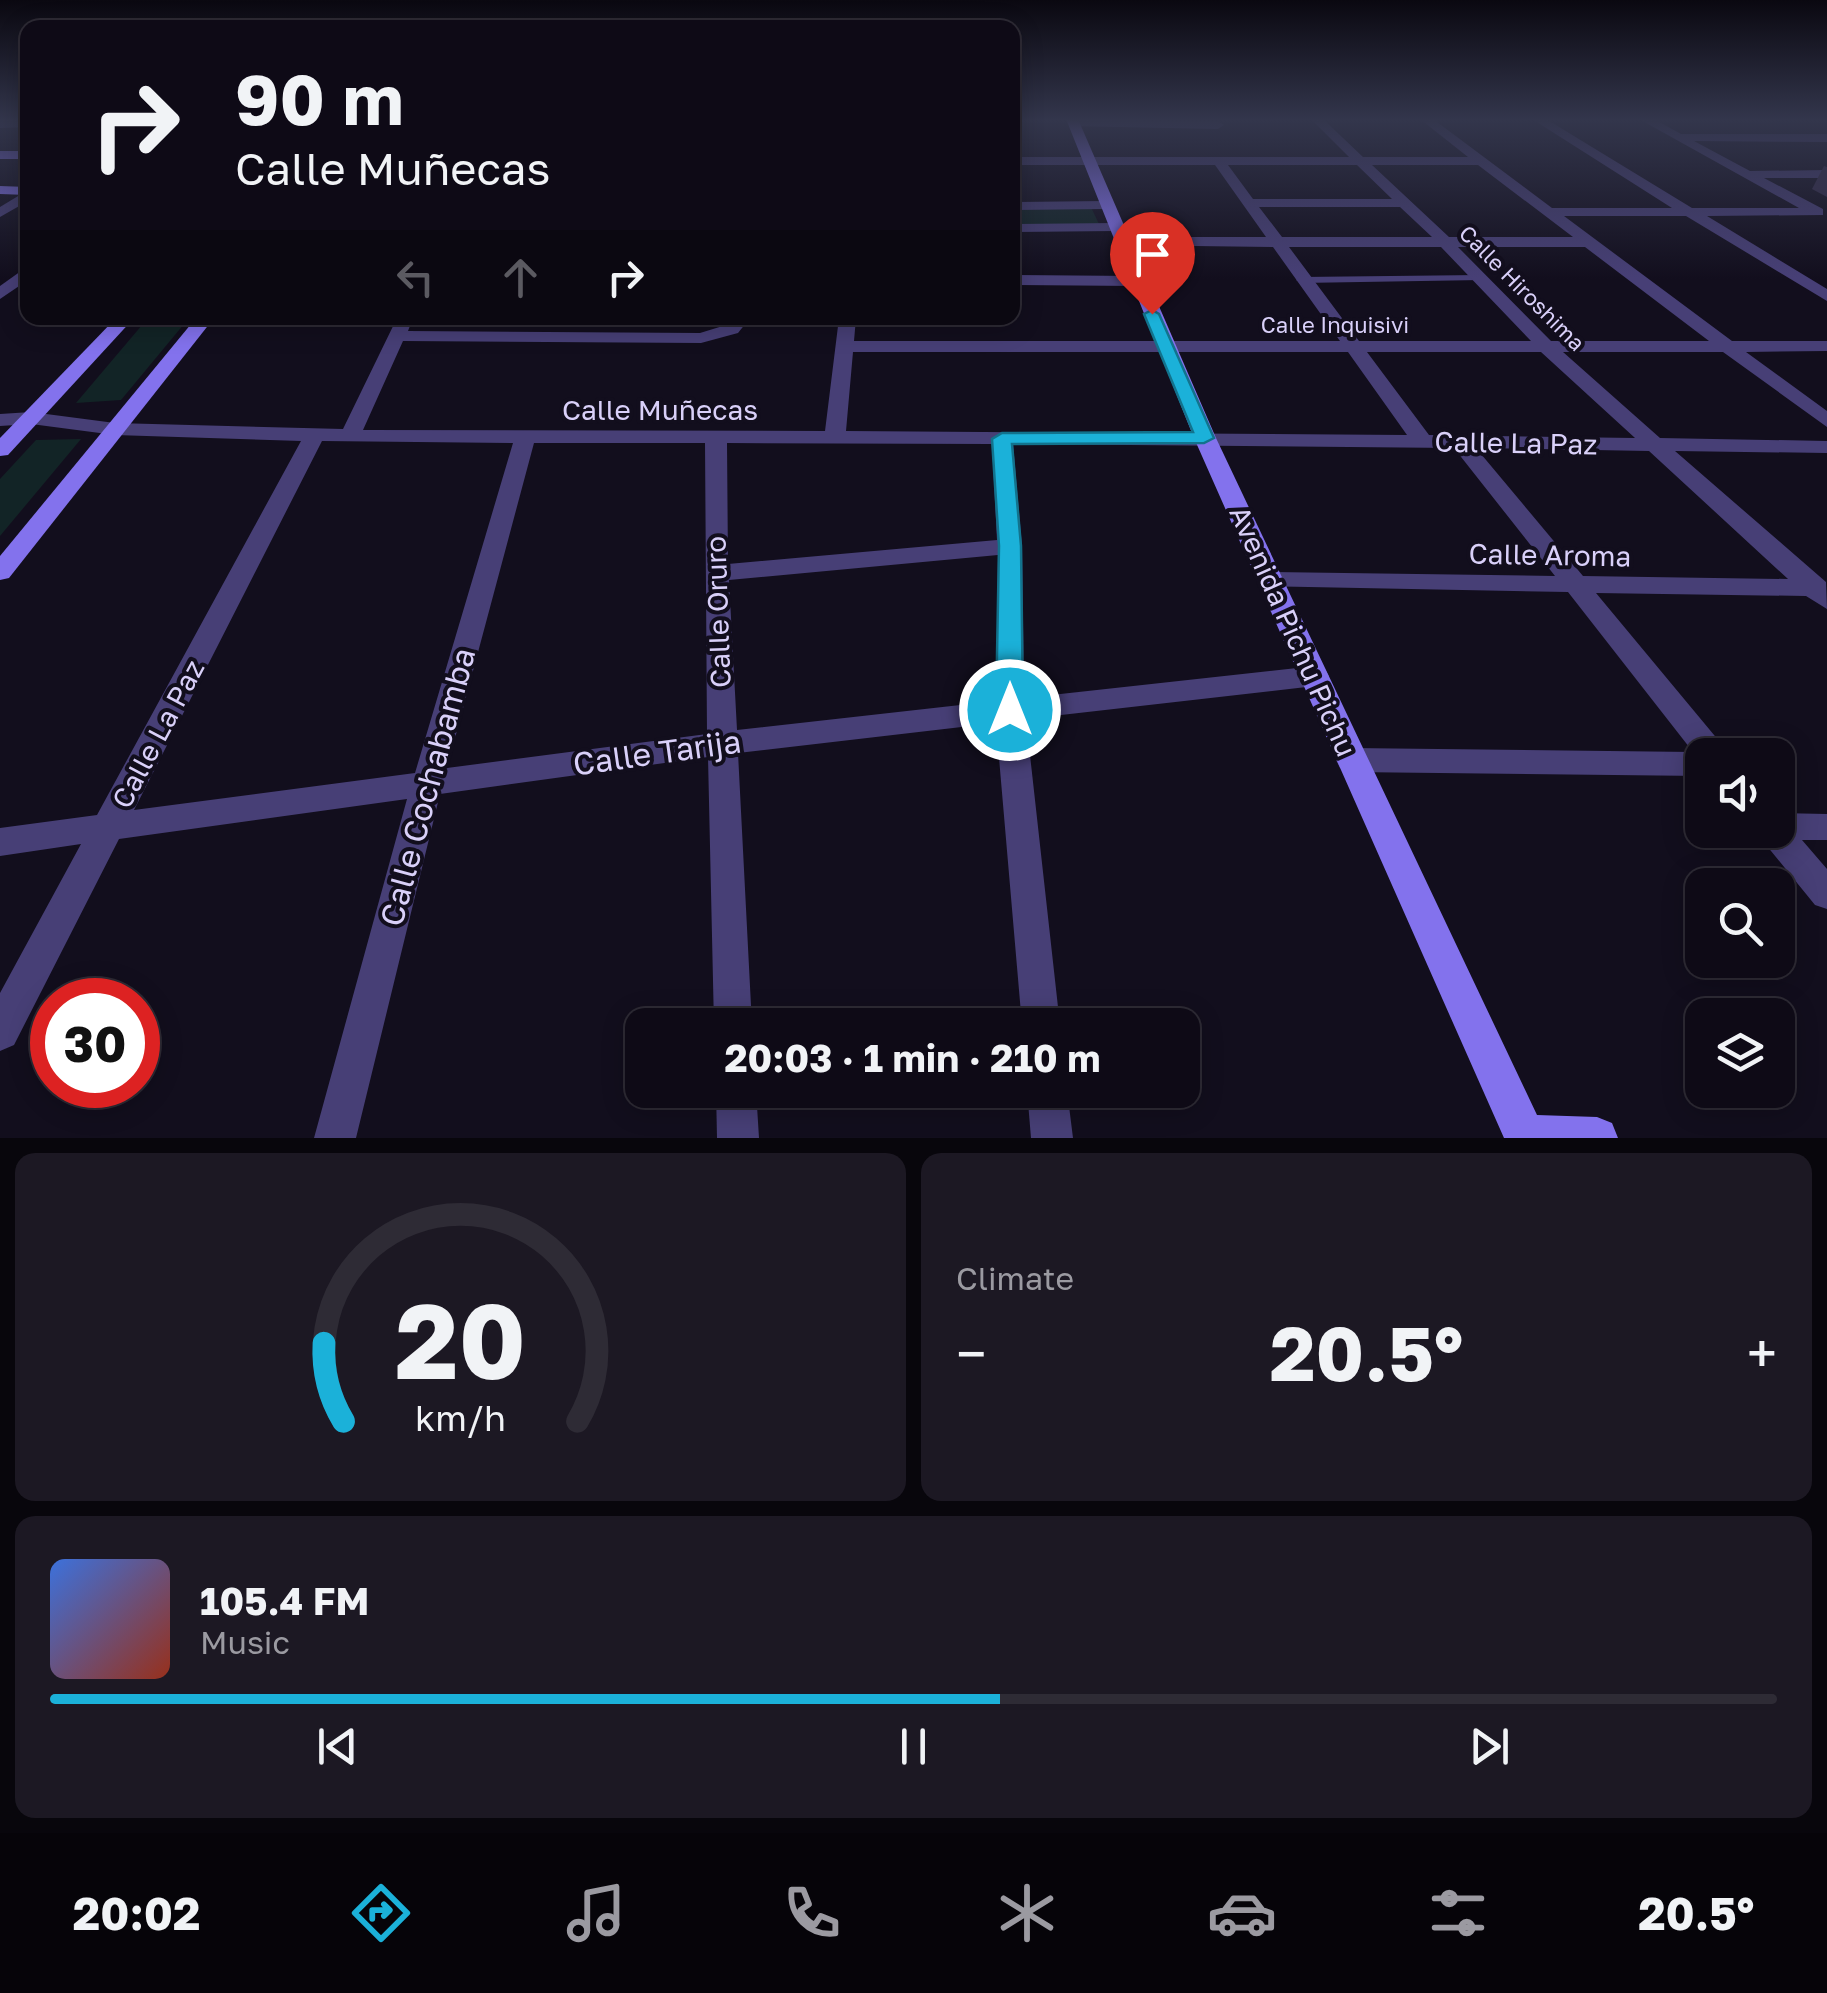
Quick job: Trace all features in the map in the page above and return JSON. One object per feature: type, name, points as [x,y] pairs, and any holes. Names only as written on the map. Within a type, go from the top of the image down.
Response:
[{"type":"street","name":"Avenida Pichu Pichu","points":[[1092,172],[1204,438],[1525,1136]]},
{"type":"street","points":[[1236,172],[1247,203],[1423,442]]},
{"type":"street","name":"Calle Hiroshima","points":[[1370,172],[1547,347],[1822,592]]},
{"type":"street","points":[[1492,172],[1827,421]]},
{"type":"street","points":[[1621,172],[1827,296]]},
{"type":"street","points":[[1744,172],[1822,214]]},
{"type":"street","points":[[1748,174],[1827,174]]},
{"type":"street","points":[[1247,203],[1402,203]]},
{"type":"street","points":[[1020,206],[1105,205]]},
{"type":"street","points":[[1546,212],[1822,214]]},
{"type":"street","points":[[1020,228],[1275,242],[1586,242]]},
{"type":"street","points":[[0,294],[20,277]]},
{"type":"street","points":[[1020,280],[1136,281]]},
{"type":"street","points":[[0,450],[118,325]]},
{"type":"street","points":[[0,572],[199,325]]},
{"type":"street","points":[[350,436],[400,327],[701,338],[732,330],[735,325]]},
{"type":"street","points":[[835,437],[846,325]]},
{"type":"street","name":"Calle Inquisivi","points":[[844,347],[1827,346]]},
{"type":"street","name":"Calle Muñecas","points":[[0,420],[31,418],[116,429],[314,436],[1204,438]]},
{"type":"street","name":"Calle La Paz","points":[[0,1032],[314,436]]},
{"type":"street","name":"Calle Cochabamba","points":[[335,1138],[427,784],[525,438]]},
{"type":"street","name":"Calle Oruro","points":[[716,438],[716,573],[732,1008]]},
{"type":"street","name":"Calle La Paz","points":[[1204,438],[1827,447]]},
{"type":"street","points":[[1002,439],[1010,546],[1010,710],[1038,1008]]},
{"type":"street","points":[[1460,442],[1699,738]]},
{"type":"street","points":[[716,573],[1010,546]]},
{"type":"street","name":"Calle Aroma","points":[[1272,580],[1822,592]]},
{"type":"street","name":"Calle Tarija","points":[[0,842],[722,743],[1314,676]]},
{"type":"street","points":[[1350,760],[1685,764]]},
{"type":"street","points":[[1795,827],[1827,826]]},
{"type":"street","points":[[1791,848],[1827,894]]},
{"type":"street","points":[[737,1108],[738,1138]]},
{"type":"street","points":[[1049,1108],[1052,1138]]},
{"type":"street","points":[[1525,1136],[1597,1138]]},
{"type":"lane","points":[[1301,280],[1480,278]]},
{"type":"shaded area","points":[[1020,207],[1091,207],[1099,224],[1020,225]]},
{"type":"shaded area","points":[[142,325],[183,325],[121,400],[76,403]]},
{"type":"shaded area","points":[[81,439],[0,536],[0,479],[36,440]]},
{"type":"route","points":[[1010,710],[1010,546],[1002,439],[1204,438],[1152,314]]}]
